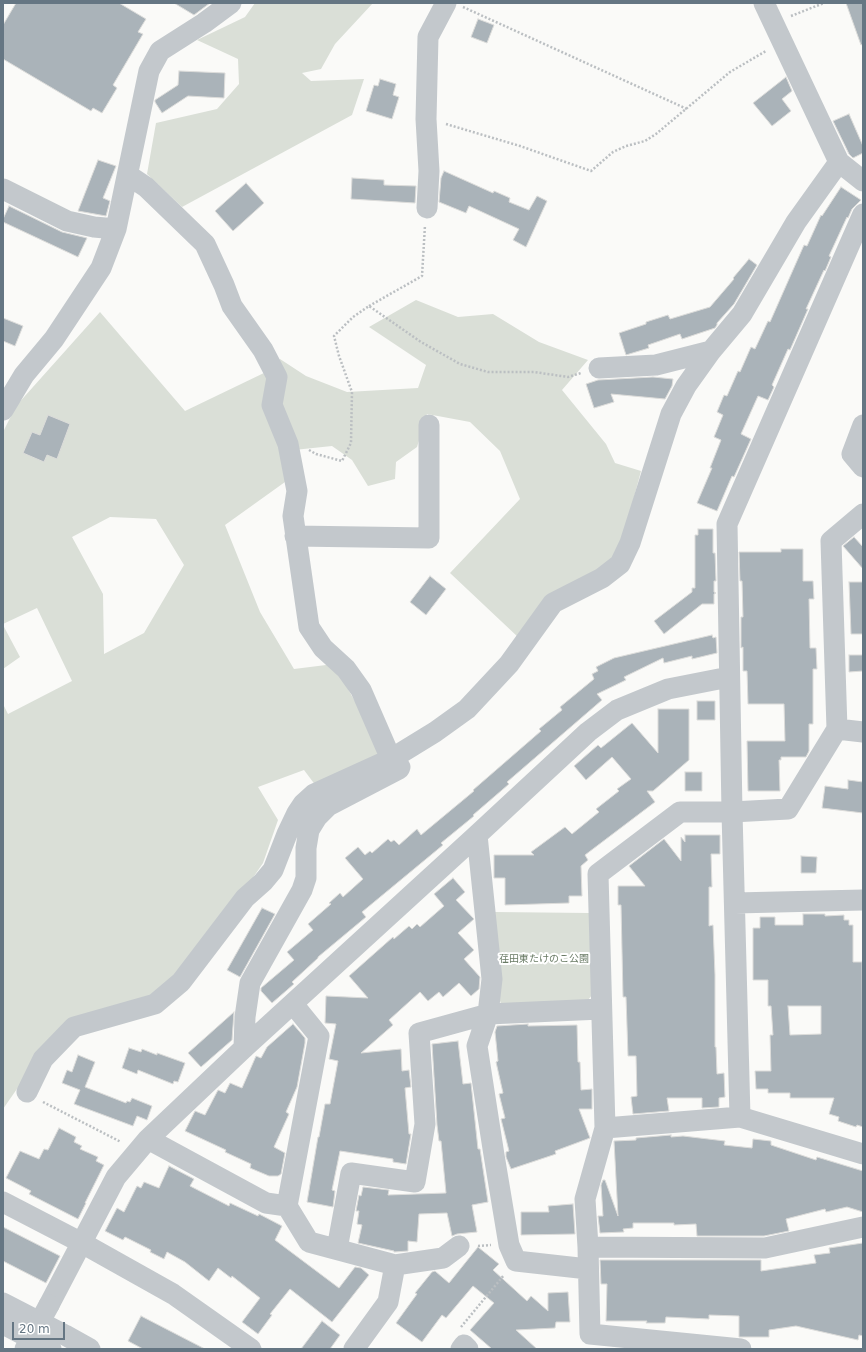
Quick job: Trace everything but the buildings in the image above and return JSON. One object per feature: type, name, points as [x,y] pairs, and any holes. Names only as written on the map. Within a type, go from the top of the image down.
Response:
[{"type":"street","points":[[3,410],[24,375],[54,339],[101,268],[116,229],[149,71],[160,51],[204,23],[231,3]]},
{"type":"street","points":[[764,3],[839,162],[863,181]]},
{"type":"street","points":[[427,208],[429,171],[426,118],[428,37],[454,4]]},
{"type":"street","points":[[34,1096],[42,1059],[74,1028],[155,1004],[181,982],[245,898],[263,882],[273,870],[286,834],[297,813],[303,804],[314,794],[400,753],[435,732],[467,709],[509,664],[553,603],[602,578],[620,564],[630,543],[671,414],[686,386],[711,351],[742,314],[796,222],[839,162]]},
{"type":"street","points":[[128,175],[146,187],[205,244],[232,306],[263,350],[277,377],[272,405],[288,444],[297,491],[292,516],[309,627],[323,648],[346,669],[361,690],[400,753],[399,769],[328,806],[317,817],[309,830],[306,848],[306,878],[302,890],[250,983],[245,1017],[244,1048]]},
{"type":"street","points":[[3,189],[44,211],[67,221],[94,227],[116,229]]},
{"type":"street","points":[[740,1117],[729,677],[727,524],[863,214]]},
{"type":"street","points":[[599,368],[656,365],[711,351]]},
{"type":"street","points":[[295,536],[429,538],[429,425]]},
{"type":"street","points":[[863,425],[852,454],[863,467]]},
{"type":"street","points":[[741,1349],[681,1346],[590,1334],[588,1247],[585,1199],[605,1128],[598,874],[680,812],[732,812],[788,809],[837,729],[831,541],[863,514]]},
{"type":"street","points":[[25,1349],[116,1177],[148,1139],[244,1048],[478,835],[588,732],[618,710],[668,689],[729,677]]},
{"type":"street","points":[[837,729],[863,732]]},
{"type":"street","points":[[478,835],[492,979],[488,1014],[478,1046],[494,1155],[512,1253],[588,1269]]},
{"type":"street","points":[[735,903],[863,900]]},
{"type":"street","points":[[292,1004],[319,1036],[287,1206],[309,1242],[395,1266],[443,1258],[459,1246]]},
{"type":"street","points":[[337,1249],[351,1173],[415,1182],[425,1124],[419,1033],[488,1014],[601,1009]]},
{"type":"street","points":[[605,1128],[740,1117],[863,1154]]},
{"type":"street","points":[[148,1139],[266,1203],[287,1206]]},
{"type":"street","points":[[3,1202],[82,1243],[173,1294],[251,1349]]},
{"type":"street","points":[[588,1247],[765,1248],[863,1227]]},
{"type":"street","points":[[354,1349],[388,1302],[395,1266]]},
{"type":"street","points":[[3,1303],[65,1334],[90,1349]]},
{"type":"street","points":[[3,1324],[51,1349]]},
{"type":"street","points":[[459,1340],[468,1349]]},
{"type":"path","points":[[774,23],[824,3]]},
{"type":"path","points":[[454,4],[687,108]]},
{"type":"path","points":[[426,118],[520,146],[591,171],[613,152],[626,146],[645,141],[656,134],[730,72],[783,43]]},
{"type":"path","points":[[286,438],[316,454],[342,461],[351,443],[352,392],[339,356],[334,336],[353,317],[369,306],[422,276],[427,208]]},
{"type":"path","points":[[369,306],[421,342],[460,364],[488,372],[534,372],[568,377],[599,368]]},
{"type":"path","points":[[34,1096],[124,1144]]},
{"type":"path","points":[[459,1246],[512,1253],[459,1340]]},
{"type":"green space","points":[[255,3],[373,3],[335,44],[321,69],[302,73],[311,81],[364,79],[352,115],[182,207],[147,174],[156,123],[217,109],[239,84],[238,59],[197,40],[245,17]]},
{"type":"green space","points":[[416,300],[458,317],[493,314],[539,342],[588,360],[562,390],[606,444],[615,463],[641,471],[617,561],[519,638],[450,573],[520,499],[500,451],[470,422],[427,414],[417,447],[396,462],[395,479],[368,486],[352,460],[332,446],[294,450],[285,482],[225,525],[260,612],[294,669],[334,664],[385,755],[316,786],[304,770],[258,787],[278,820],[263,863],[237,901],[153,1001],[70,1025],[19,1086],[3,1109],[3,704],[8,714],[72,681],[37,608],[3,624],[3,432],[16,406],[100,312],[185,411],[266,372],[280,359],[306,376],[347,392],[418,388],[426,365],[369,327]],"holes":[[[110,517],[156,519],[184,565],[144,633],[104,654],[103,594],[72,537]]]},
{"type":"green space","points":[[3,625],[20,657],[3,669]]},
{"type":"green space","name":"荏田東たけのこ公園","points":[[495,912],[589,913],[592,995],[588,1000],[502,1006],[500,1001]]}]
